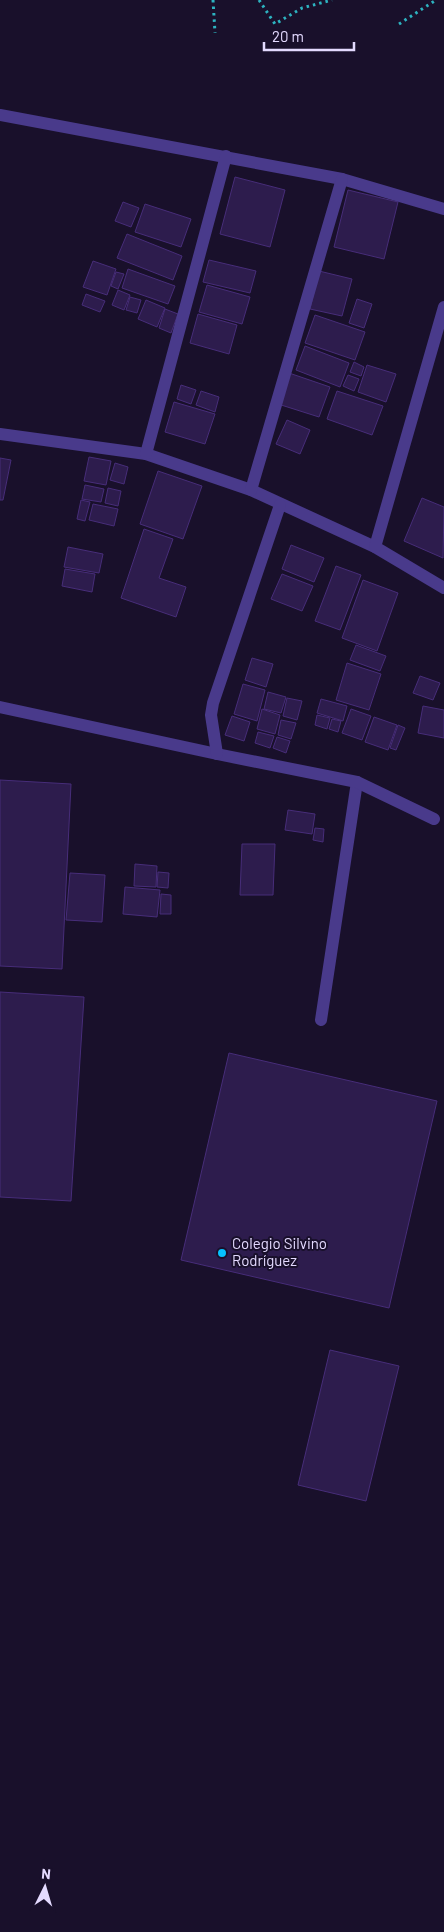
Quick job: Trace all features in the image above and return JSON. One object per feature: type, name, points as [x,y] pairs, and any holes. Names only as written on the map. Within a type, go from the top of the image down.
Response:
[{"type":"street","points":[[0,115],[342,179],[444,209]]},
{"type":"street","points":[[146,454],[226,156]]},
{"type":"street","points":[[251,490],[342,179]]},
{"type":"street","points":[[375,547],[444,307]]},
{"type":"street","points":[[0,434],[146,454],[251,490],[375,547],[444,588]]},
{"type":"street","points":[[217,754],[211,715],[213,703],[280,504]]},
{"type":"street","points":[[0,707],[357,782],[434,818]]},
{"type":"street","points":[[321,1020],[357,782]]},
{"type":"path","points":[[214,0],[215,33]]},
{"type":"path","points":[[259,0],[275,24],[302,8],[332,0]]},
{"type":"path","points":[[399,24],[436,0]]},
{"type":"building","points":[[235,177],[285,190],[270,247],[220,234]]},
{"type":"building","points":[[348,190],[398,202],[384,259],[334,247]]},
{"type":"building","points":[[123,202],[139,208],[131,227],[115,221]]},
{"type":"building","points":[[145,204],[191,219],[181,247],[135,232]]},
{"type":"building","points":[[127,234],[182,256],[173,280],[117,258]]},
{"type":"building","points":[[209,260],[256,271],[250,293],[203,282]]},
{"type":"building","points":[[93,261],[116,269],[107,295],[83,287]]},
{"type":"building","points":[[128,269],[175,286],[168,304],[122,288]]},
{"type":"building","points":[[319,271],[352,279],[342,316],[310,309]]},
{"type":"building","points":[[116,272],[124,274],[118,289],[111,286]]},
{"type":"building","points":[[207,285],[250,297],[242,324],[199,312]]},
{"type":"building","points":[[118,290],[130,295],[124,310],[112,305]]},
{"type":"building","points":[[86,294],[105,301],[100,312],[82,305]]},
{"type":"building","points":[[130,297],[141,300],[137,313],[126,310]]},
{"type":"building","points":[[357,299],[372,304],[364,328],[349,323]]},
{"type":"building","points":[[146,300],[165,308],[157,327],[138,319]]},
{"type":"building","points":[[165,309],[178,314],[171,333],[159,328]]},
{"type":"building","points":[[198,314],[237,325],[229,354],[190,343]]},
{"type":"building","points":[[315,315],[365,332],[355,360],[305,343]]},
{"type":"building","points":[[305,346],[349,363],[340,387],[296,370]]},
{"type":"building","points":[[354,362],[364,367],[361,376],[350,372]]},
{"type":"building","points":[[367,365],[396,374],[386,402],[358,392]]},
{"type":"building","points":[[289,373],[330,387],[319,417],[278,404]]},
{"type":"building","points":[[348,375],[359,379],[354,391],[343,386]]},
{"type":"building","points":[[181,385],[196,390],[191,404],[177,399]]},
{"type":"building","points":[[201,391],[219,397],[215,412],[196,405]]},
{"type":"building","points":[[337,391],[383,406],[372,435],[327,419]]},
{"type":"building","points":[[174,402],[215,414],[205,444],[165,432]]},
{"type":"building","points":[[287,420],[310,430],[300,454],[276,444]]},
{"type":"building","points":[[89,457],[111,461],[106,485],[84,481]]},
{"type":"building","points":[[0,458],[11,460],[3,500],[0,500]]},
{"type":"building","points":[[115,463],[128,467],[124,484],[110,480]]},
{"type":"building","points":[[158,471],[202,486],[183,539],[140,524]]},
{"type":"building","points":[[85,485],[104,489],[101,502],[82,499]]},
{"type":"building","points":[[108,488],[121,491],[118,506],[105,503]]},
{"type":"building","points":[[422,498],[444,507],[443,558],[404,541]]},
{"type":"building","points":[[81,500],[90,502],[85,521],[77,519]]},
{"type":"building","points":[[93,504],[118,509],[114,526],[89,520]]},
{"type":"building","points":[[144,529],[173,539],[159,578],[186,587],[176,617],[121,598]]},
{"type":"building","points":[[291,545],[324,558],[314,582],[282,569]]},
{"type":"building","points":[[68,547],[103,554],[99,573],[64,567]]},
{"type":"building","points":[[336,566],[361,575],[340,630],[315,621]]},
{"type":"building","points":[[65,569],[95,574],[92,592],[62,586]]},
{"type":"building","points":[[282,574],[313,586],[302,611],[271,599]]},
{"type":"building","points":[[363,580],[398,593],[377,651],[342,638]]},
{"type":"building","points":[[356,645],[386,656],[380,671],[350,660]]},
{"type":"building","points":[[252,658],[273,664],[266,687],[245,680]]},
{"type":"building","points":[[347,663],[381,674],[369,710],[336,700]]},
{"type":"building","points":[[420,676],[440,683],[433,700],[413,693]]},
{"type":"building","points":[[243,684],[265,690],[257,721],[234,714]]},
{"type":"building","points":[[268,692],[286,697],[281,713],[264,709]]},
{"type":"building","points":[[287,698],[302,701],[297,720],[283,716]]},
{"type":"building","points":[[321,699],[347,706],[343,721],[317,713]]},
{"type":"building","points":[[423,706],[444,710],[444,738],[418,733]]},
{"type":"building","points":[[262,709],[280,715],[275,734],[257,729]]},
{"type":"building","points":[[351,709],[371,716],[362,740],[342,733]]},
{"type":"building","points":[[317,715],[330,718],[327,729],[315,725]]},
{"type":"building","points":[[232,716],[250,722],[244,741],[225,735]]},
{"type":"building","points":[[374,717],[397,725],[388,750],[365,742]]},
{"type":"building","points":[[332,719],[341,721],[338,732],[329,729]]},
{"type":"building","points":[[281,720],[296,723],[291,739],[278,735]]},
{"type":"building","points":[[398,725],[405,728],[396,750],[390,748]]},
{"type":"building","points":[[258,732],[274,736],[270,748],[255,743]]},
{"type":"building","points":[[277,737],[290,741],[286,753],[273,748]]},
{"type":"building","points":[[0,780],[71,784],[62,969],[0,966]]},
{"type":"building","points":[[288,810],[315,814],[312,834],[285,830]]},
{"type":"building","points":[[315,828],[324,829],[323,842],[313,840]]},
{"type":"building","points":[[242,844],[275,844],[273,895],[240,895]]},
{"type":"building","points":[[135,864],[157,866],[156,887],[134,886]]},
{"type":"building","points":[[158,872],[169,873],[168,888],[157,887]]},
{"type":"building","points":[[70,873],[105,875],[102,922],[66,920]]},
{"type":"building","points":[[125,887],[160,890],[157,917],[123,914]]},
{"type":"building","points":[[161,894],[171,895],[171,914],[160,914]]},
{"type":"building","points":[[0,992],[84,997],[71,1201],[0,1197]]},
{"type":"building","points":[[229,1053],[437,1101],[389,1308],[181,1260]]},
{"type":"building","points":[[330,1350],[399,1366],[366,1501],[298,1485]]},
{"type":"place","name":"Colegio Silvino Rodríguez","points":[[222,1253]]}]
